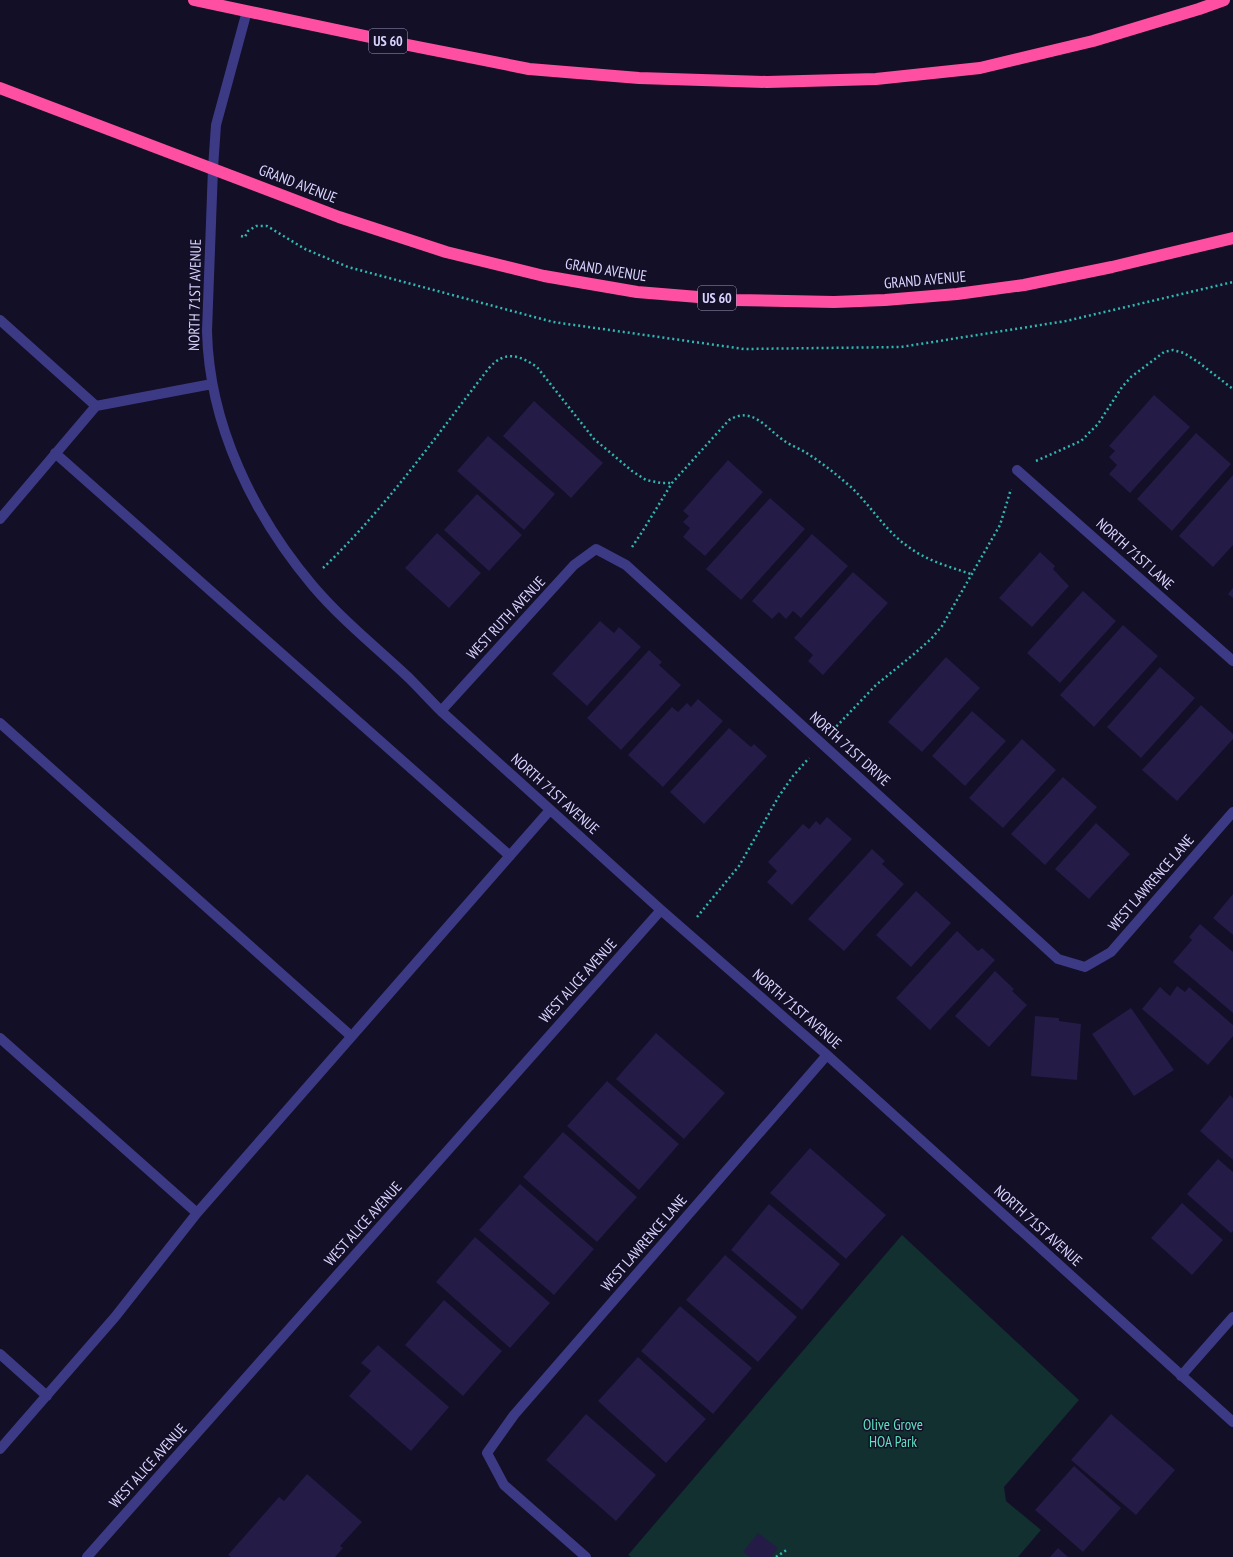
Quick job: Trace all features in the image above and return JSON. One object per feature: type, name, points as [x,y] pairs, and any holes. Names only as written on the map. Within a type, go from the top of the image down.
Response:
[{"type":"highway","name":"US 60","points":[[194,0],[529,69],[639,78],[768,82],[876,79],[980,68],[1092,41],[1224,0]]},
{"type":"highway","name":"GRAND AVENUE","points":[[0,88],[339,217],[446,252],[552,278],[637,292],[734,300],[834,302],[885,300],[964,293],[1024,285],[1112,267],[1233,238]]},
{"type":"street","name":"NORTH 71ST AVENUE","points":[[247,11],[216,125],[213,168],[207,351],[212,384],[226,433],[251,494],[292,559],[333,608],[441,711],[661,910],[827,1055],[1233,1422]]},
{"type":"street","points":[[0,320],[96,406]]},
{"type":"street","points":[[0,518],[96,406],[212,384]]},
{"type":"street","points":[[56,453],[510,856]]},
{"type":"street","name":"NORTH 71ST LANE","points":[[1018,470],[1233,661]]},
{"type":"street","name":"NORTH 71ST DRIVE","points":[[596,549],[620,562],[637,576],[1058,959],[1085,967]]},
{"type":"street","name":"WEST RUTH AVENUE","points":[[441,711],[574,565],[596,549]]},
{"type":"street","points":[[0,723],[352,1036]]},
{"type":"street","points":[[0,1449],[115,1317],[197,1213],[550,810]]},
{"type":"street","name":"WEST LAWRENCE LANE","points":[[1085,967],[1111,952],[1233,812]]},
{"type":"street","name":"WEST ALICE AVENUE","points":[[87,1557],[661,910]]},
{"type":"street","points":[[0,1038],[197,1213]]},
{"type":"street","name":"WEST LAWRENCE LANE","points":[[586,1557],[504,1485],[487,1453],[514,1415],[827,1055]]},
{"type":"street","points":[[1181,1376],[1233,1317]]},
{"type":"street","points":[[0,1354],[47,1396]]},
{"type":"path","points":[[685,931],[739,866],[779,796],[793,776],[876,685],[909,659],[931,639],[942,626],[1000,525],[1018,470],[1081,441],[1098,424],[1122,387],[1131,377],[1164,352],[1173,350],[1184,353],[1233,389]]},
{"type":"path","points":[[309,581],[339,552],[379,509],[489,368],[496,360],[503,356],[515,356],[526,360],[537,367],[594,439],[632,472],[646,480],[661,484],[672,483]]},
{"type":"path","points":[[620,562],[642,532],[672,483],[729,420],[738,415],[748,414],[784,440],[825,465],[851,488],[894,535],[910,549],[937,563],[971,574]]},
{"type":"path","points":[[776,1557],[788,1549]]},
{"type":"green space","name":"Olive Grove HOA Park","points":[[902,1235],[1079,1400],[1004,1487],[1006,1501],[1041,1530],[1018,1557],[631,1557],[628,1555]]},
{"type":"building","points":[[1154,395],[1190,427],[1130,493],[1109,474],[1117,465],[1109,457],[1115,451],[1109,446]]},
{"type":"building","points":[[534,401],[603,463],[571,498],[503,436]]},
{"type":"building","points":[[1196,433],[1231,464],[1172,531],[1137,499]]},
{"type":"building","points":[[488,436],[555,494],[524,530],[457,471]]},
{"type":"building","points":[[728,460],[763,492],[705,556],[683,537],[690,528],[683,522],[689,516],[683,511]]},
{"type":"building","points":[[1233,475],[1233,545],[1213,567],[1179,536]]},
{"type":"building","points":[[477,494],[522,535],[489,571],[444,530]]},
{"type":"building","points":[[770,498],[805,529],[741,600],[706,569]]},
{"type":"building","points":[[437,533],[481,573],[449,608],[405,568]]},
{"type":"building","points":[[812,534],[848,566],[801,618],[793,611],[786,619],[779,612],[772,619],[752,601]]},
{"type":"building","points":[[1040,552],[1055,566],[1053,569],[1069,586],[1032,627],[999,598]]},
{"type":"building","points":[[853,572],[888,603],[823,675],[808,661],[813,655],[794,638]]},
{"type":"building","points":[[1233,588],[1233,598],[1228,594]]},
{"type":"building","points":[[1083,591],[1116,621],[1060,683],[1027,653]]},
{"type":"building","points":[[600,621],[614,633],[619,627],[641,647],[587,706],[552,674]]},
{"type":"building","points":[[1123,625],[1158,656],[1094,727],[1060,695]]},
{"type":"building","points":[[649,650],[662,662],[659,665],[681,685],[621,750],[587,718]]},
{"type":"building","points":[[946,657],[980,688],[922,752],[888,722]]},
{"type":"building","points":[[1160,667],[1195,698],[1141,758],[1107,727]]},
{"type":"building","points":[[698,699],[723,721],[663,787],[628,755],[672,707],[678,712],[687,703],[691,707]]},
{"type":"building","points":[[1201,705],[1233,734],[1233,739],[1177,801],[1142,770]]},
{"type":"building","points":[[972,711],[1006,741],[965,786],[932,756]]},
{"type":"building","points":[[729,728],[751,747],[754,744],[767,756],[704,824],[670,792]]},
{"type":"building","points":[[1022,739],[1056,770],[1003,828],[969,798]]},
{"type":"building","points":[[1063,777],[1097,807],[1045,865],[1011,834]]},
{"type":"building","points":[[827,817],[852,839],[792,905],[767,882],[777,871],[768,862],[803,824],[809,829],[816,821],[820,825]]},
{"type":"building","points":[[1096,823],[1130,854],[1089,899],[1055,869]]},
{"type":"building","points":[[872,849],[885,861],[882,864],[904,884],[844,951],[808,919]]},
{"type":"building","points":[[916,891],[951,923],[911,967],[876,935]]},
{"type":"building","points":[[1233,894],[1233,935],[1213,918]]},
{"type":"building","points":[[1200,924],[1233,952],[1233,1013],[1173,962],[1192,940],[1189,937]]},
{"type":"building","points":[[957,931],[978,951],[982,948],[995,960],[930,1030],[896,998]]},
{"type":"building","points":[[995,971],[1014,989],[1012,991],[1027,1005],[989,1047],[955,1016]]},
{"type":"building","points":[[1177,986],[1185,992],[1189,987],[1233,1025],[1233,1036],[1208,1065],[1142,1009],[1160,987],[1170,996]]},
{"type":"building","points":[[1131,1008],[1174,1070],[1134,1096],[1092,1034]]},
{"type":"building","points":[[1035,1016],[1059,1018],[1059,1021],[1081,1024],[1077,1080],[1031,1076]]},
{"type":"building","points":[[656,1033],[725,1093],[684,1139],[616,1079]]},
{"type":"building","points":[[607,1081],[679,1144],[639,1190],[567,1126]]},
{"type":"building","points":[[1230,1095],[1233,1098],[1233,1160],[1200,1131]]},
{"type":"building","points":[[563,1132],[637,1197],[597,1242],[523,1177]]},
{"type":"building","points":[[810,1148],[886,1215],[846,1259],[770,1193]]},
{"type":"building","points":[[1218,1159],[1233,1172],[1233,1231],[1231,1233],[1187,1194]]},
{"type":"building","points":[[520,1184],[594,1249],[554,1295],[479,1230]]},
{"type":"building","points":[[1182,1203],[1223,1240],[1192,1275],[1151,1238]]},
{"type":"building","points":[[769,1204],[840,1264],[802,1310],[731,1250]]},
{"type":"building","points":[[475,1237],[550,1303],[510,1348],[436,1282]]},
{"type":"building","points":[[725,1255],[797,1317],[758,1362],[686,1300]]},
{"type":"building","points":[[444,1300],[502,1351],[463,1396],[405,1345]]},
{"type":"building","points":[[680,1306],[752,1368],[713,1414],[641,1351]]},
{"type":"building","points":[[378,1345],[449,1407],[411,1451],[349,1396],[371,1371],[361,1363]]},
{"type":"building","points":[[638,1357],[706,1419],[666,1463],[598,1401]]},
{"type":"building","points":[[586,1414],[656,1475],[616,1521],[546,1460]]},
{"type":"building","points":[[1111,1414],[1175,1470],[1136,1515],[1071,1460]]},
{"type":"building","points":[[1074,1466],[1121,1508],[1083,1552],[1035,1510]]},
{"type":"building","points":[[307,1474],[362,1522],[340,1546],[343,1548],[335,1557],[231,1557],[228,1555],[279,1497],[284,1501]]},
{"type":"building","points":[[758,1533],[778,1548],[771,1557],[750,1557],[743,1552]]},
{"type":"building","points":[[1058,1548],[1068,1557],[1050,1557]]}]
